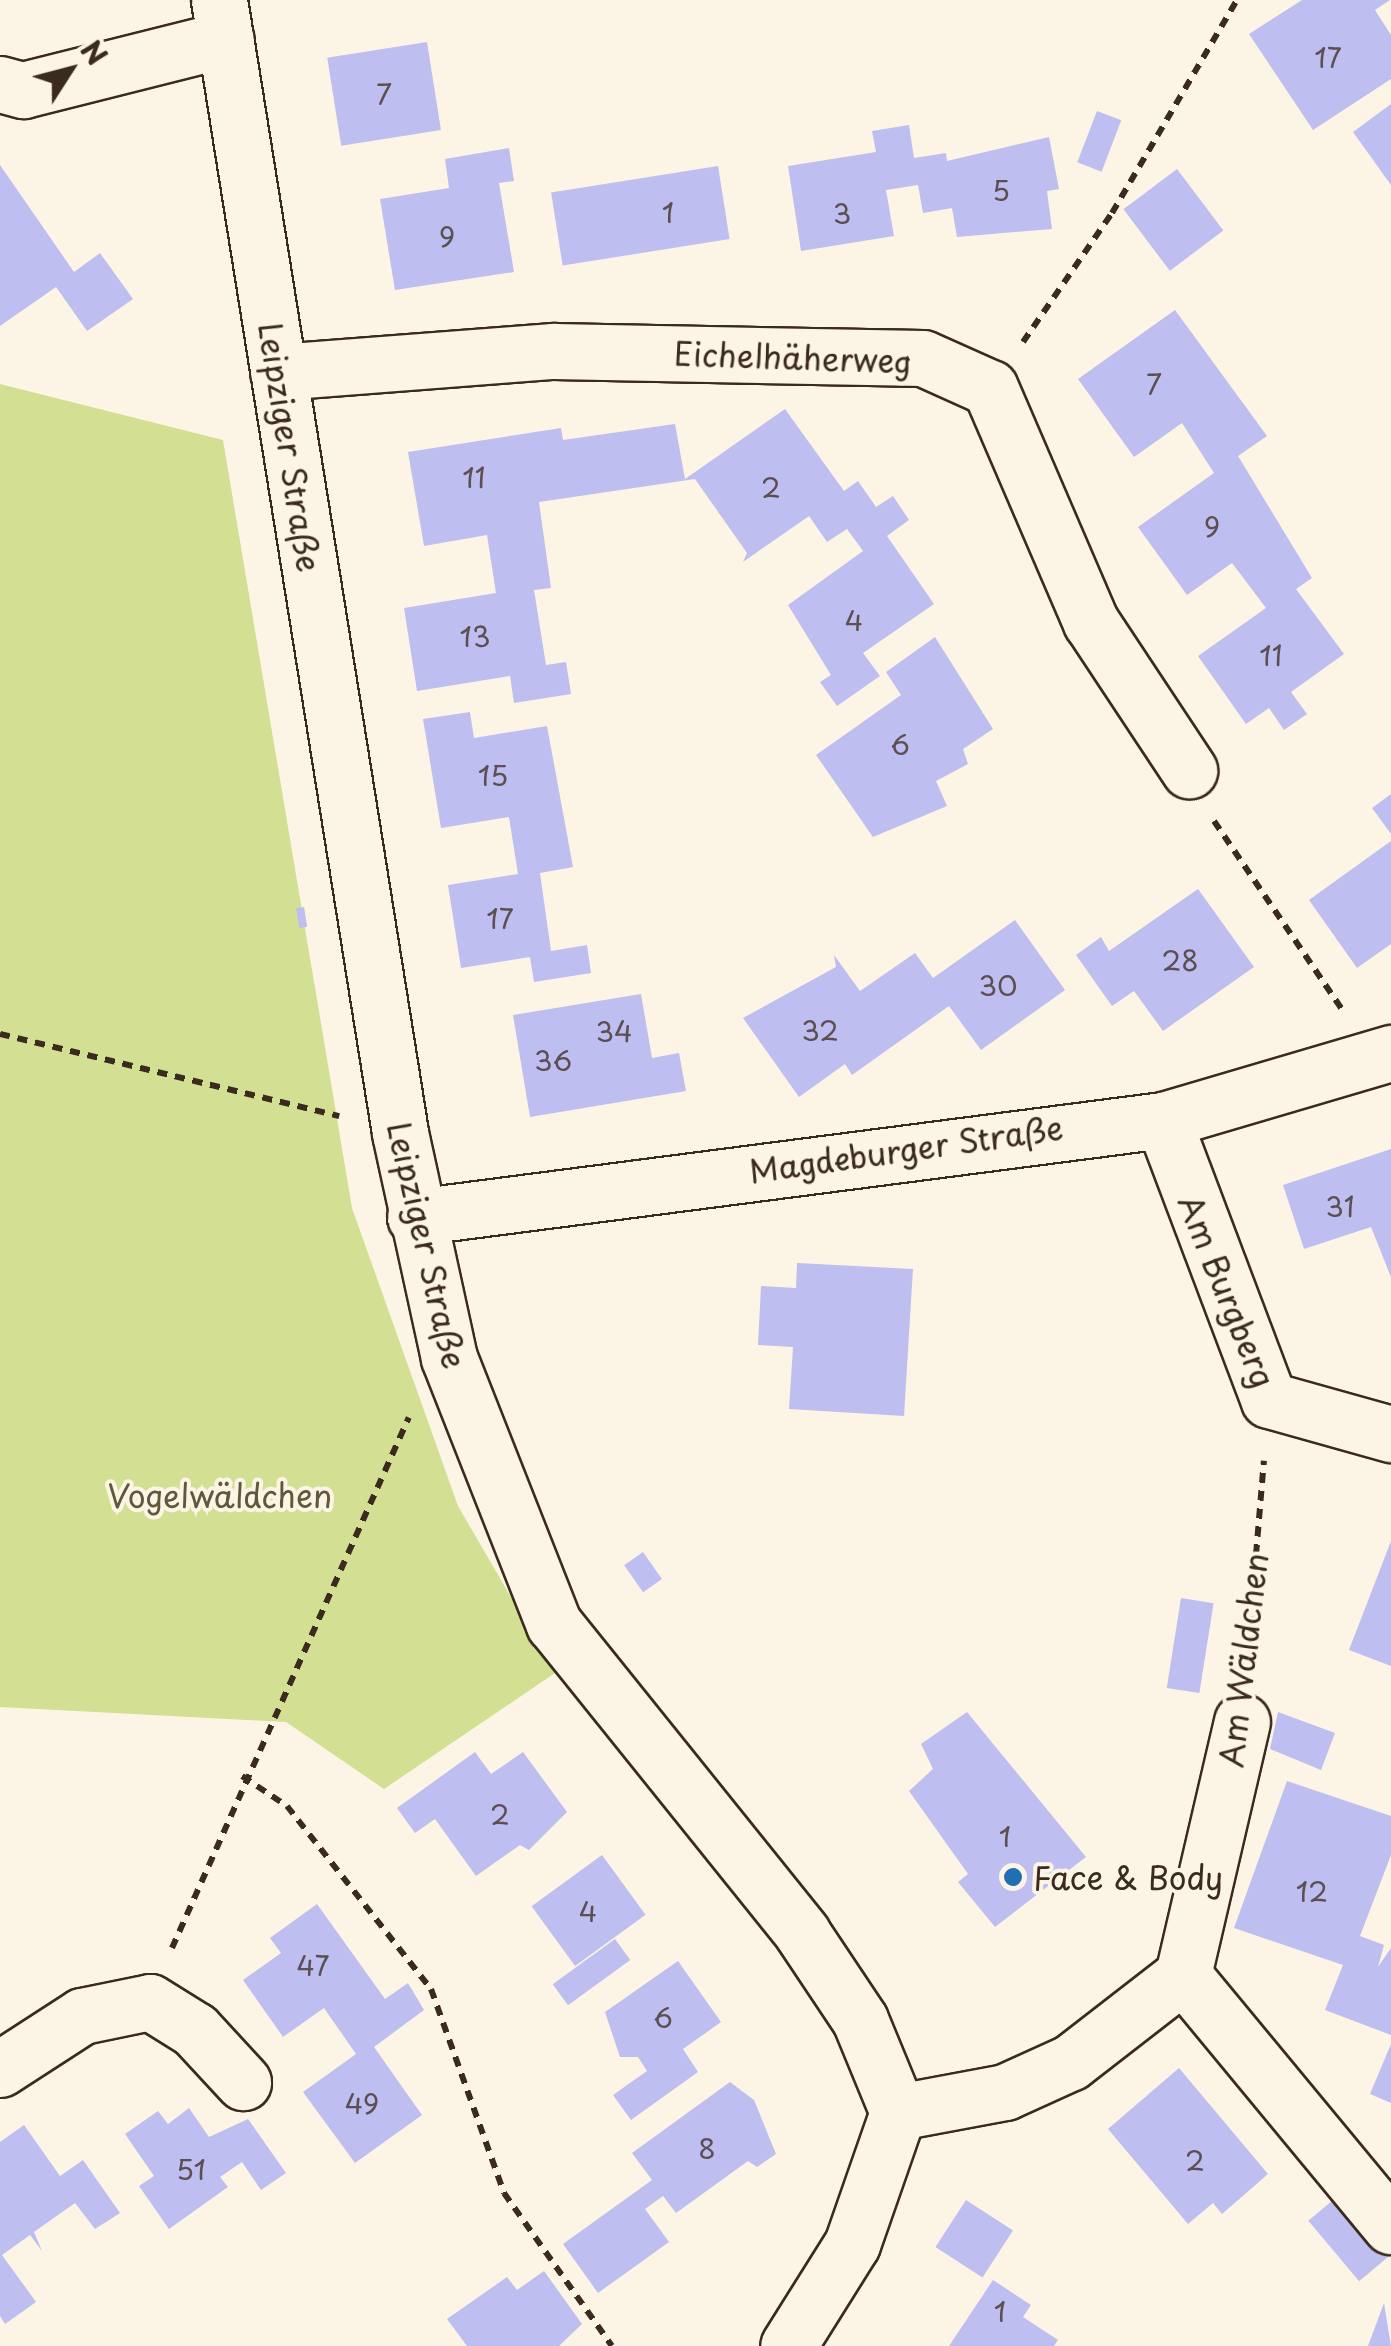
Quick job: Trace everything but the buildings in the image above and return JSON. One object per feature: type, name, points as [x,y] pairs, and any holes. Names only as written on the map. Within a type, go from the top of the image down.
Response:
[{"type":"street","points":[[0,84],[23,90],[222,20]]},
{"type":"street","name":"Leipziger Straße","points":[[222,20],[400,1134],[415,1217],[449,1358],[554,1624],[802,1933],[860,2020],[898,2112]]},
{"type":"street","name":"Eichelhäherweg","points":[[278,372],[554,351],[903,358],[990,388]]},
{"type":"street","points":[[990,388],[1092,622],[1189,770]]},
{"type":"street","name":"Magdeburger Straße","points":[[415,1217],[1163,1120],[1387,1054]]},
{"type":"street","name":"Am Burgberg","points":[[1163,1120],[1269,1400],[1391,1434]]},
{"type":"street","name":"Am Wäldchen","points":[[1183,1976],[1242,1722]]},
{"type":"street","points":[[788,2346],[852,2244],[898,2112],[1005,2092],[1071,2062],[1183,1976],[1391,2226]]},
{"type":"street","points":[[0,2069],[82,2016],[150,2002],[196,2030],[243,2082]]},
{"type":"path","points":[[990,388],[1112,213],[1236,0]]},
{"type":"path","points":[[1189,770],[1342,1009],[1387,1054]]},
{"type":"path","points":[[0,1034],[400,1134]]},
{"type":"path","points":[[150,2002],[242,1776],[410,1415],[449,1358]]},
{"type":"path","name":"Am Wäldchen","points":[[1242,1722],[1269,1400]]},
{"type":"path","points":[[242,1776],[287,1806],[431,1989],[504,2193],[612,2346]]},
{"type":"green space","name":"Vogelwäldchen","points":[[0,384],[223,440],[352,1208],[458,1506],[555,1673],[384,1789],[286,1722],[0,1707]]},
{"type":"place","name":"Face & Body","points":[[1013,1877]]}]
